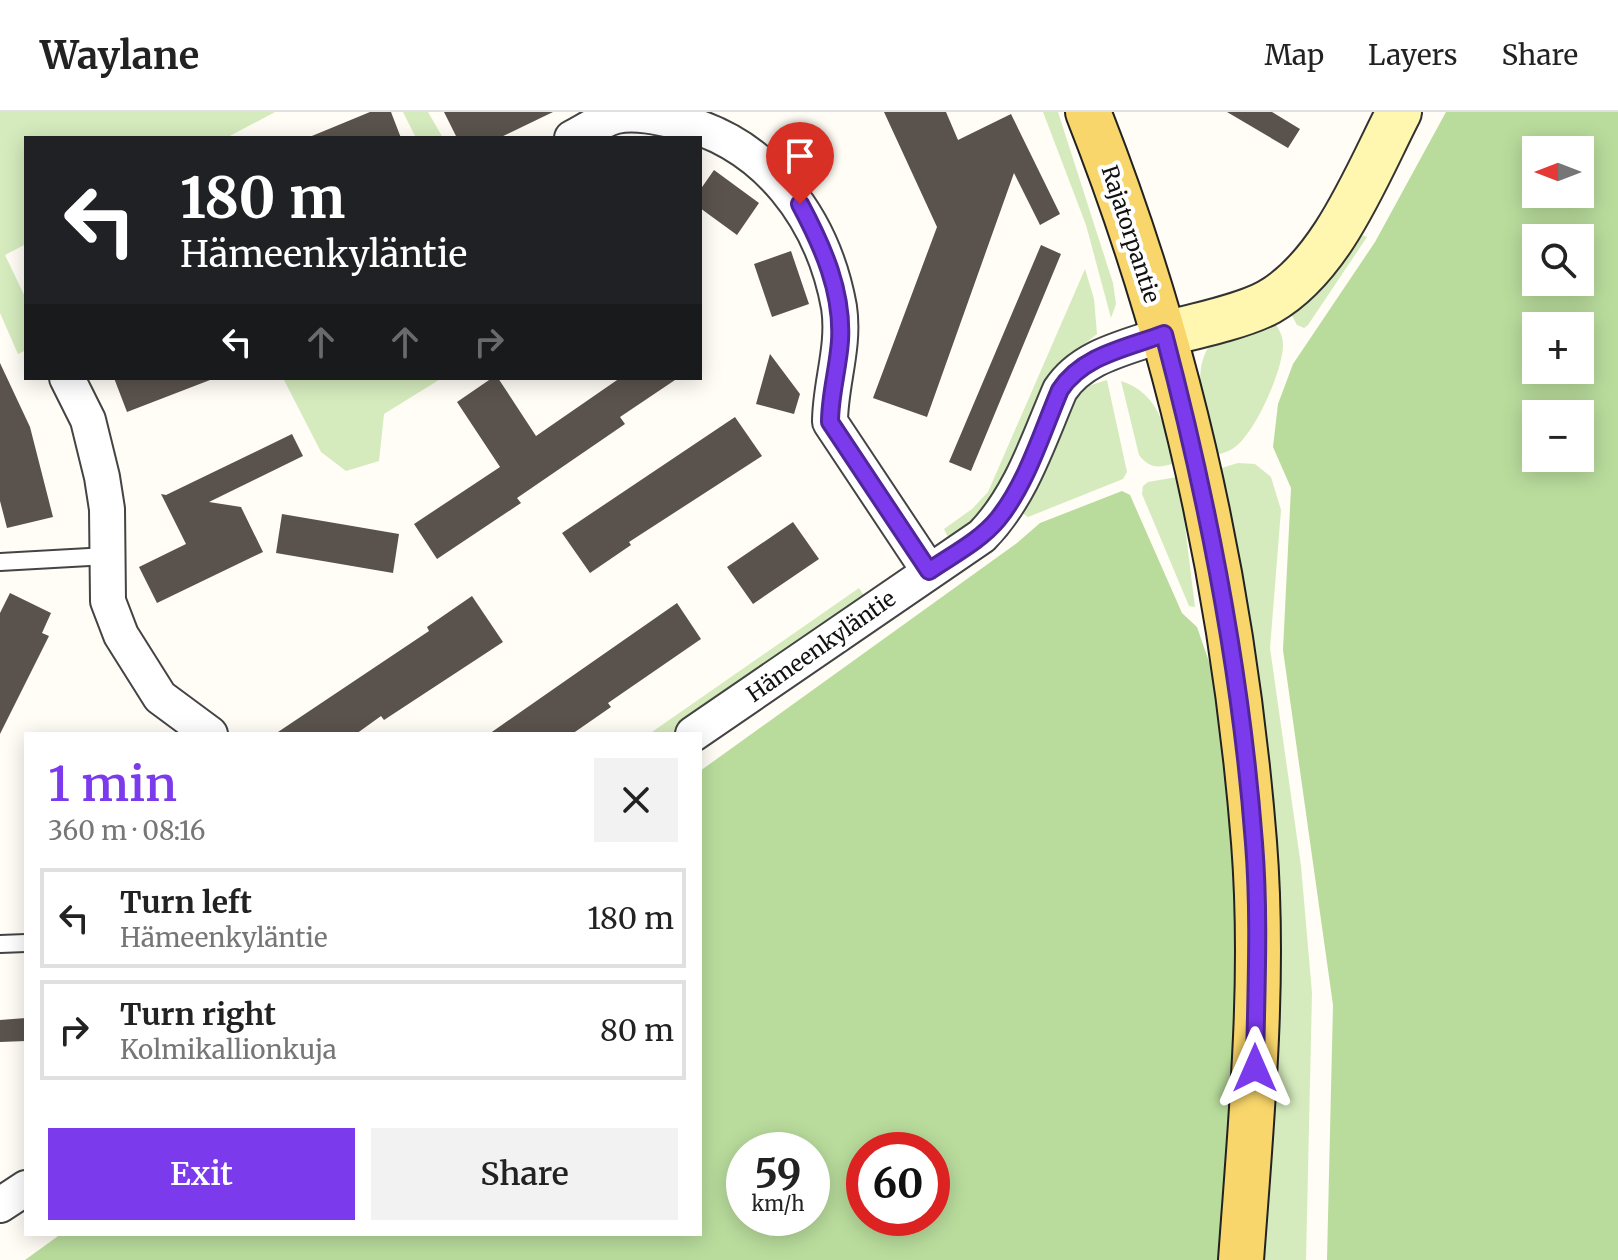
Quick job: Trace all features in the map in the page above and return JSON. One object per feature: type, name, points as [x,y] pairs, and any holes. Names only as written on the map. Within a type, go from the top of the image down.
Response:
[{"type":"main road","name":"Rajatorpantie","points":[[1088,112],[1114,178],[1164,334],[1195,453],[1219,573],[1254,844],[1255,1068],[1241,1260]]},
{"type":"street","name":"Hämeenkyläntie","points":[[696,732],[982,536],[1016,492],[1060,390],[1070,375],[1095,359],[1164,334],[1268,303],[1301,279],[1332,237],[1399,112]]},
{"type":"street","points":[[576,136],[616,115],[634,113],[685,123],[721,136],[778,177],[800,204],[820,240],[839,311],[840,340],[830,400],[830,422],[929,571]]},
{"type":"street","points":[[68,380],[88,420],[102,477],[107,509],[108,601],[131,655],[160,697],[207,732]]},
{"type":"street","points":[[0,1205],[24,1189]]},
{"type":"lane","points":[[0,562],[107,556]]},
{"type":"lane","points":[[0,944],[24,943]]},
{"type":"green space","points":[[0,112],[275,112],[230,136],[24,136],[24,245],[5,255],[24,295],[24,351],[18,354],[0,313]]},
{"type":"green space","points":[[403,112],[428,112],[442,136],[415,136]]},
{"type":"green space","points":[[1043,112],[1058,112],[1113,283],[1116,304],[1111,318],[1086,225]]},
{"type":"green space","points":[[1446,112],[1618,112],[1618,1260],[1327,1260],[1333,1005],[1283,650],[1291,488],[1273,447],[1278,404],[1293,364],[1375,242]]},
{"type":"green space","points":[[1363,235],[1367,237],[1308,325],[1304,328],[1297,325],[1290,312],[1327,277]]},
{"type":"green space","points":[[1085,269],[1094,299],[1097,334],[1059,364],[1006,483],[980,520],[950,541],[944,529],[972,509],[988,492]]},
{"type":"green space","points":[[1274,322],[1282,339],[1282,356],[1266,400],[1243,440],[1233,449],[1212,457],[1200,390],[1204,356],[1211,343],[1224,334]]},
{"type":"green space","points":[[284,380],[439,380],[384,414],[379,461],[346,471],[321,452]]},
{"type":"green space","points":[[1107,380],[1127,472],[1123,479],[1028,517],[1022,513],[1071,399],[1085,387]]},
{"type":"green space","points":[[1121,381],[1144,394],[1152,403],[1164,425],[1175,463],[1155,466],[1139,455]]},
{"type":"green space","points":[[1238,463],[1255,464],[1271,477],[1281,510],[1270,648],[1301,866],[1312,993],[1306,1260],[1259,1260],[1215,470]]},
{"type":"green space","points":[[1177,477],[1195,607],[1189,606],[1142,494],[1143,486],[1148,482]]},
{"type":"green space","points":[[1122,491],[1130,495],[1182,613],[1197,627],[1216,682],[1231,837],[1237,991],[1223,1260],[25,1260],[58,1236],[702,1236],[702,770],[1017,543],[1040,523]]},
{"type":"green space","points":[[859,588],[866,599],[676,732],[652,732]]},
{"type":"building","points":[[370,112],[391,112],[400,136],[312,136]]},
{"type":"building","points":[[444,112],[553,112],[503,136],[456,136]]},
{"type":"building","points":[[884,112],[946,112],[958,140],[1011,114],[1060,214],[1040,225],[1014,173],[927,417],[873,398],[937,227]]},
{"type":"building","points":[[1227,112],[1272,112],[1300,129],[1288,148]]},
{"type":"building","points":[[714,170],[759,203],[737,235],[702,209],[702,187]]},
{"type":"building","points":[[1041,245],[1061,254],[971,471],[949,462]]},
{"type":"building","points":[[791,251],[809,304],[772,317],[754,264]]},
{"type":"building","points":[[770,354],[800,394],[794,414],[756,404]]},
{"type":"building","points":[[0,363],[30,427],[53,517],[7,528],[0,501]]},
{"type":"building","points":[[115,380],[210,380],[127,412]]},
{"type":"building","points":[[489,380],[499,380],[536,436],[617,380],[675,380],[620,417],[625,424],[517,498],[521,503],[437,559],[414,524],[500,467],[457,402]]},
{"type":"building","points":[[735,417],[762,456],[629,542],[631,545],[590,573],[562,533]]},
{"type":"building","points":[[292,434],[303,456],[209,502],[241,507],[263,552],[157,603],[139,567],[186,544],[161,494],[166,495]]},
{"type":"building","points":[[282,514],[399,534],[393,573],[276,553]]},
{"type":"building","points":[[793,522],[819,559],[753,604],[727,567]]},
{"type":"building","points":[[10,593],[51,613],[42,633],[49,636],[0,734],[0,613]]},
{"type":"building","points":[[472,596],[503,642],[384,720],[381,716],[359,732],[278,732],[429,631],[427,627]]},
{"type":"building","points":[[677,603],[701,639],[608,703],[611,707],[575,732],[492,732]]},
{"type":"building","points":[[24,1018],[24,1041],[0,1042],[0,1020]]},
{"type":"route","points":[[800,204],[820,240],[839,311],[840,340],[830,400],[830,422],[929,571],[982,536],[997,520],[1016,492],[1060,390],[1070,375],[1095,359],[1164,334],[1195,453],[1219,573],[1238,704],[1254,844],[1255,1068]]}]
